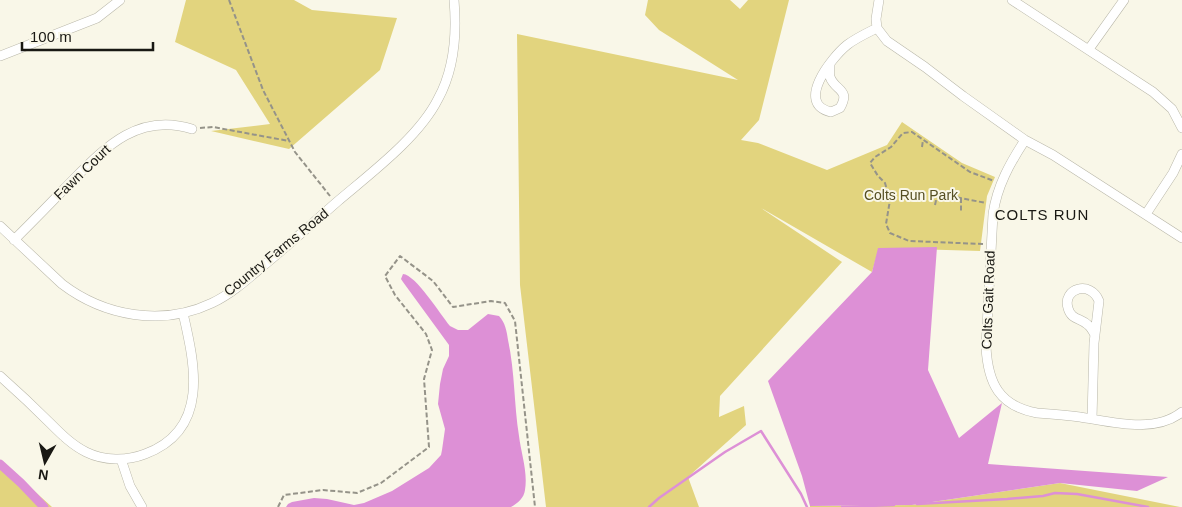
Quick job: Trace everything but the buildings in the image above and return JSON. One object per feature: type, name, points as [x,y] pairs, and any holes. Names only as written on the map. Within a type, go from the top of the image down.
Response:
[{"type":"street","points":[[0,56],[97,18],[120,0]]},
{"type":"street","name":"Country Farms Road","points":[[0,226],[62,284],[72,292],[96,305],[134,315],[161,316],[183,313],[212,303],[246,280],[405,143],[424,122],[439,98],[452,59],[456,33],[454,0]]},
{"type":"street","points":[[879,0],[876,19],[877,28],[883,38],[926,66],[963,96],[1025,140],[1053,155],[1182,238]]},
{"type":"street","points":[[1012,0],[1164,100],[1172,109],[1182,128]]},
{"type":"street","points":[[1088,49],[1124,0]]},
{"type":"street","points":[[830,64],[831,77],[841,88],[844,98],[840,108],[831,112],[820,108],[816,104],[815,93],[830,64],[848,44],[877,28]]},
{"type":"street","name":"Fawn Court","points":[[14,240],[102,151],[123,136],[146,126],[180,125],[192,129]]},
{"type":"street","name":"Colts Gait Road","points":[[1025,140],[1007,169],[994,205],[990,244],[986,358],[997,390],[1007,402],[1025,411],[1126,424],[1151,424],[1174,419],[1182,412]]},
{"type":"street","points":[[1146,214],[1173,173],[1182,154]]},
{"type":"street","points":[[1092,419],[1095,335],[1099,301],[1094,292],[1084,288],[1074,291],[1068,300],[1068,311],[1076,319],[1088,324],[1095,335]]},
{"type":"street","points":[[0,376],[76,446],[97,456],[121,459],[142,456],[164,445],[173,437],[187,418],[194,395],[194,371],[183,313]]},
{"type":"street","points":[[121,459],[130,486],[142,507]]},
{"type":"path","points":[[229,0],[264,90],[289,141],[295,152],[330,196]]},
{"type":"path","points":[[192,129],[213,127],[289,141]]},
{"type":"path","points":[[990,244],[909,242],[890,233],[887,229],[890,200],[886,183],[878,176],[870,163],[875,157],[891,147],[906,132],[912,132],[970,172],[1001,183]]},
{"type":"path","points":[[922,147],[923,139]]},
{"type":"path","points":[[935,205],[937,196],[940,194],[994,205]]},
{"type":"path","points":[[961,198],[961,211]]},
{"type":"path","points":[[278,507],[284,495],[323,490],[357,493],[381,483],[429,447],[424,379],[432,350],[426,334],[395,295],[385,276],[400,256],[433,281],[453,307],[491,302],[505,304],[515,321],[535,507]]},
{"type":"green space","points":[[186,0],[294,0],[312,10],[397,18],[380,70],[289,149],[211,131],[270,124],[236,70],[175,42]]},
{"type":"green space","name":"Colts Run Park","points":[[648,0],[730,0],[740,9],[748,0],[789,0],[759,120],[741,140],[758,143],[827,170],[887,145],[902,122],[962,163],[995,177],[987,196],[980,251],[879,248],[872,272],[761,208],[842,262],[720,396],[719,417],[744,406],[746,425],[688,477],[699,507],[546,507],[520,285],[517,34],[738,80],[659,30],[645,15]]},
{"type":"green space","points":[[0,460],[52,507],[0,507]]},
{"type":"green space","points":[[1060,483],[1180,507],[810,507],[912,505]]},
{"type":"shaded area","points":[[937,247],[928,370],[959,438],[1002,403],[988,464],[1168,477],[1137,491],[1060,483],[912,505],[810,506],[802,476],[768,381],[872,272],[878,248]]},
{"type":"shaded area","points":[[403,274],[414,281],[428,296],[450,326],[458,330],[468,330],[488,314],[499,316],[503,321],[510,352],[517,424],[525,469],[526,483],[523,495],[511,507],[286,507],[292,502],[314,498],[354,505],[364,503],[392,491],[429,468],[441,455],[445,429],[438,404],[443,369],[449,356],[449,345],[401,279]]},
{"type":"waterway","points":[[649,507],[725,452],[761,431],[801,494],[807,507]]},
{"type":"waterway","points":[[0,464],[44,507]]},
{"type":"waterway","points":[[917,504],[1007,499],[1055,493],[1077,494],[1148,507]]},
{"type":"waterway","points":[[842,507],[894,505]]},
{"type":"district","name":"COLTS RUN","points":[[1042,214]]}]
